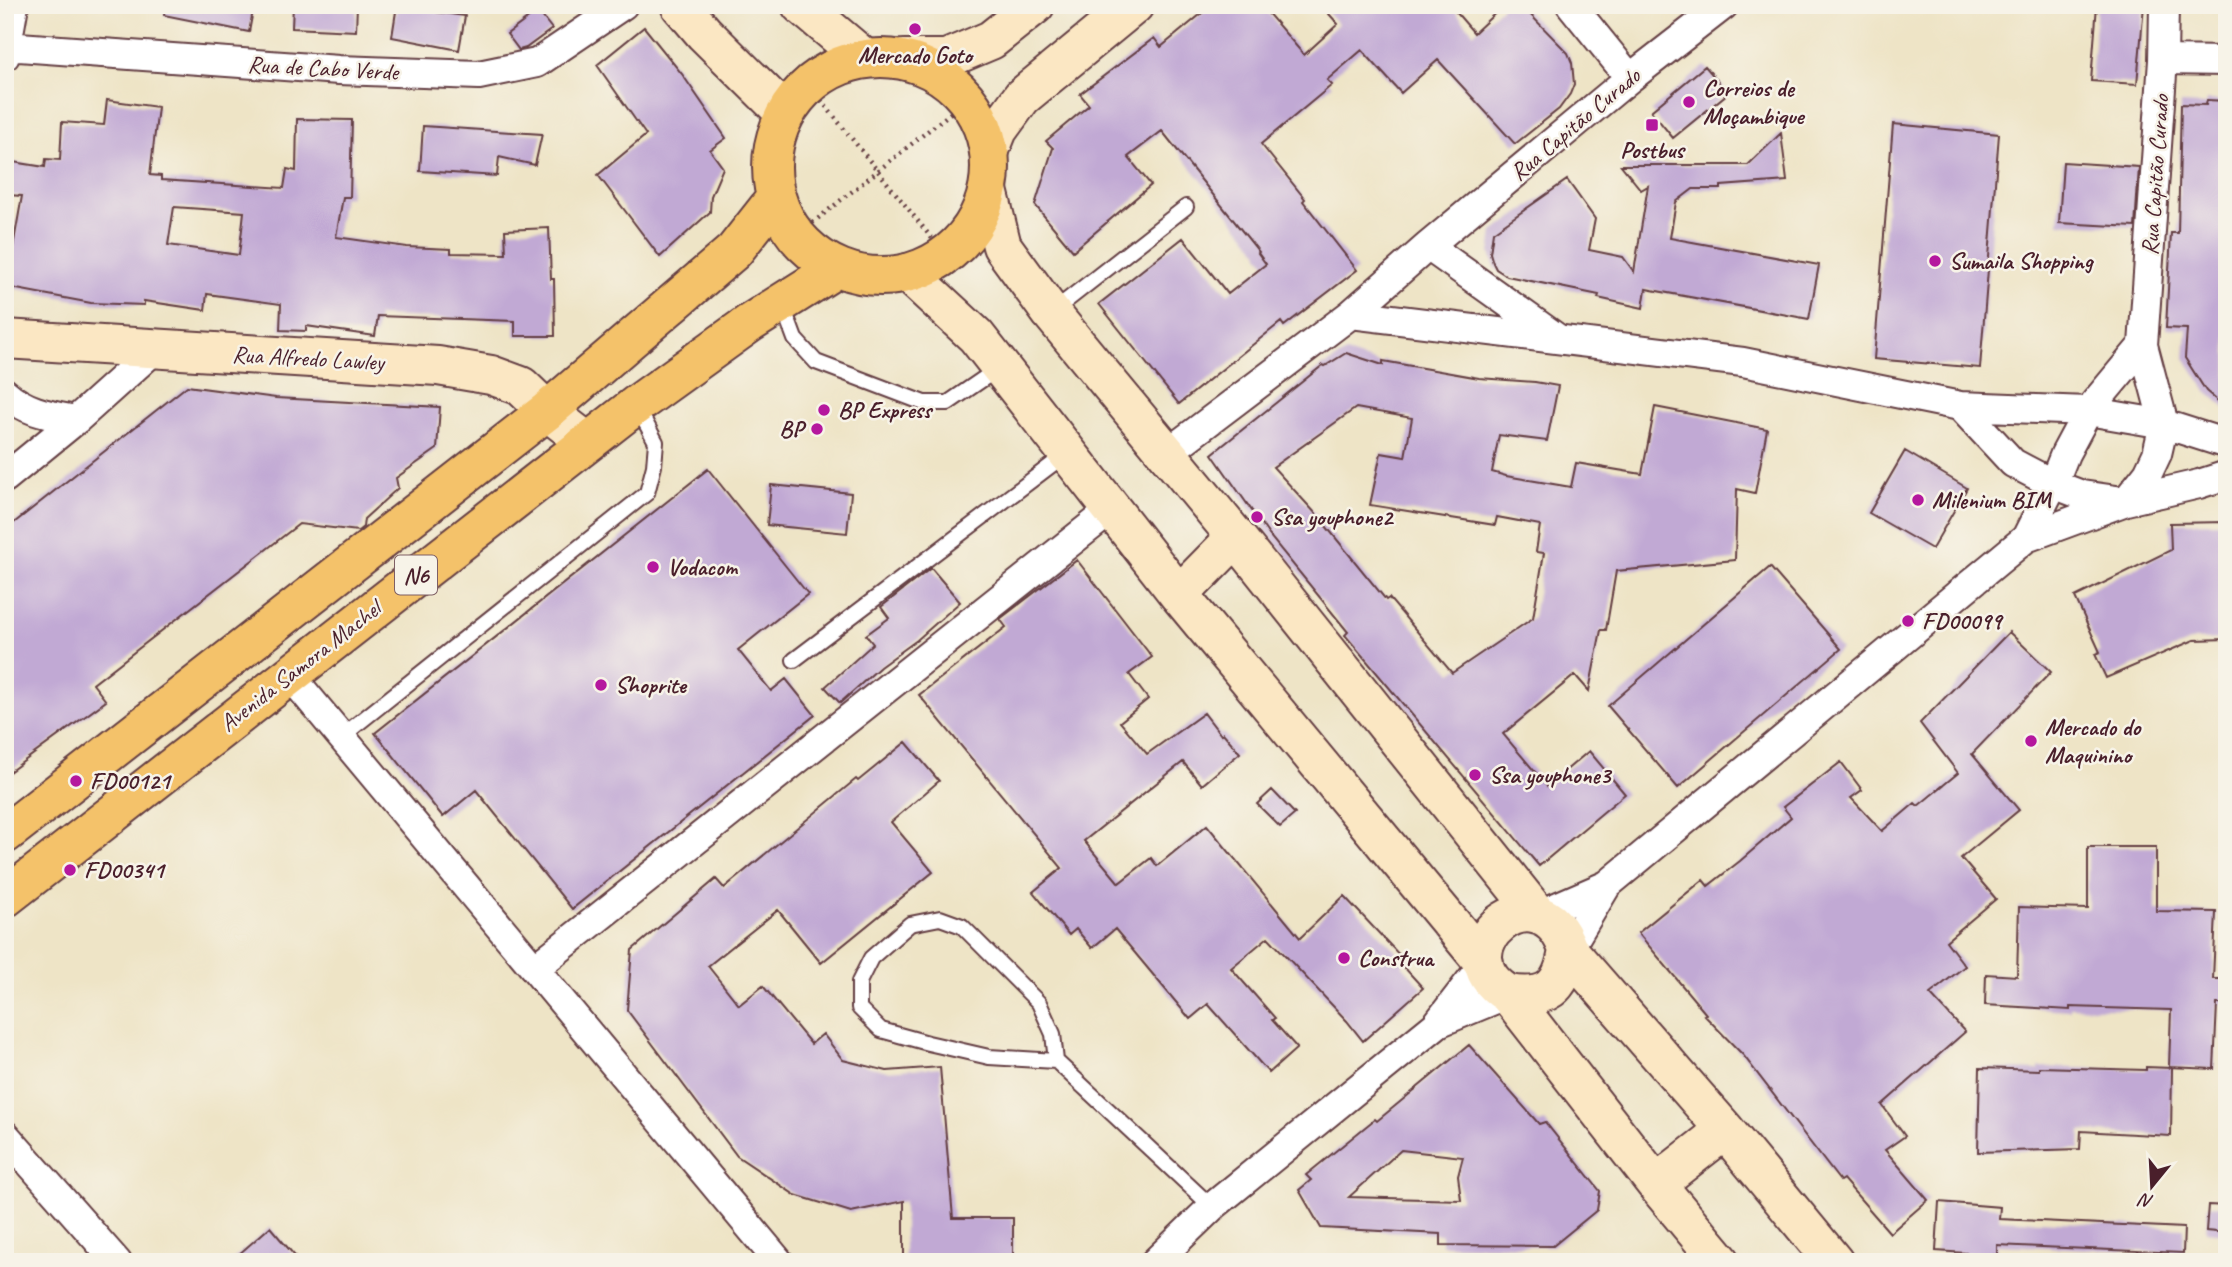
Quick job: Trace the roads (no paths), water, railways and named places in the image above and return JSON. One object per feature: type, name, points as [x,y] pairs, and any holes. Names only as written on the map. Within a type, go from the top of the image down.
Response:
[{"type":"highway","points":[[864,58],[904,59],[940,74],[968,99],[982,123],[990,150],[988,190],[980,215],[965,237],[946,256],[928,266],[908,273],[872,276],[837,268],[796,236],[775,199],[771,155],[796,98],[834,67],[864,58]]},
{"type":"highway","name":"Avenida Samora Machel","points":[[5,834],[547,411],[734,251],[775,199]]},
{"type":"highway","name":"Avenida Samora Machel","points":[[5,898],[587,442],[782,303],[837,268]]},
{"type":"highway","points":[[364,554],[393,593]]},
{"type":"highway","points":[[136,732],[167,770]]},
{"type":"street","points":[[6,50],[14,5]]},
{"type":"street","name":"Rua de Cabo Verde","points":[[6,50],[339,70],[479,75],[537,63],[623,5]]},
{"type":"street","points":[[680,5],[704,33],[796,98]]},
{"type":"street","points":[[801,5],[864,58]]},
{"type":"street","points":[[904,59],[946,59],[991,40],[1035,5]]},
{"type":"street","points":[[990,150],[998,130],[1022,97],[1134,5]]},
{"type":"street","points":[[1572,5],[1630,78]]},
{"type":"street","name":"Rua Capitão Curado","points":[[1166,454],[1351,314],[1428,246],[1630,78],[1724,5]]},
{"type":"street","name":"Rua Capitão Curado","points":[[2164,5],[2163,60],[2143,345],[2164,424]]},
{"type":"street","points":[[2163,60],[2227,61]]},
{"type":"street","points":[[988,190],[1003,246],[1051,313],[1236,537],[1538,915],[1558,928],[1568,950],[1725,1130],[1834,1262]]},
{"type":"street","points":[[1428,246],[1558,339]]},
{"type":"street","points":[[908,273],[976,336],[1179,595],[1484,963],[1492,981],[1508,994],[1656,1184],[1721,1262]]},
{"type":"street","points":[[1351,314],[1743,362],[1960,406],[2088,411],[2164,424],[2227,444]]},
{"type":"street","name":"Rua Alfredo Lawley","points":[[5,339],[438,366],[491,375],[520,386],[587,442]]},
{"type":"street","points":[[2026,538],[2088,411],[2143,345]]},
{"type":"street","points":[[5,478],[76,420],[155,349]]},
{"type":"street","points":[[5,393],[17,404],[33,412],[76,420]]},
{"type":"street","points":[[1960,406],[2013,463],[2053,484],[2082,495],[2126,501]]},
{"type":"street","points":[[2126,501],[2148,473],[2157,454],[2164,424]]},
{"type":"street","points":[[1155,1262],[1212,1206],[1436,1024],[1484,963],[1484,945],[1492,930],[1504,919],[1521,914],[1538,915],[1607,885],[2026,538],[2126,501],[2227,475]]},
{"type":"street","points":[[535,968],[1111,510]]},
{"type":"street","points":[[1179,595],[1236,537]]},
{"type":"street","points":[[289,674],[779,1262]]},
{"type":"street","points":[[1436,1024],[1508,994],[1530,998],[1551,989],[1565,972],[1568,950],[1607,885]]},
{"type":"street","points":[[1656,1184],[1725,1130]]},
{"type":"street","points":[[5,1135],[117,1262]]},
{"type":"lane","points":[[1051,313],[1186,207]]},
{"type":"lane","points":[[782,303],[794,339],[816,362],[924,404],[948,403],[1000,367]]},
{"type":"lane","points":[[341,737],[647,493],[654,466],[656,442],[636,405]]},
{"type":"lane","points":[[794,660],[1067,453]]},
{"type":"lane","points":[[1056,1061],[1053,1034],[1039,1003],[962,926],[940,918],[911,924],[872,958],[859,982],[859,1008],[881,1030],[989,1057],[1056,1061],[1212,1206]]},
{"type":"place","name":"Mercado Goto","points":[[915,29]]},
{"type":"place","name":"Correios de Moçambique","points":[[1689,102]]},
{"type":"place","name":"Postbus","points":[[1652,125]]},
{"type":"place","name":"Sumaila Shopping","points":[[1935,261]]},
{"type":"place","name":"BP Express","points":[[824,410]]},
{"type":"place","name":"BP","points":[[817,429]]},
{"type":"place","name":"Milenium BIM","points":[[1918,500]]},
{"type":"place","name":"Ssa youphone2","points":[[1257,517]]},
{"type":"place","name":"Vodacom","points":[[653,567]]},
{"type":"place","name":"FD00099","points":[[1908,621]]},
{"type":"place","name":"Shoprite","points":[[601,685]]},
{"type":"place","name":"Mercado do Maquinino","points":[[2031,741]]},
{"type":"place","name":"Ssa youphone3","points":[[1475,775]]},
{"type":"place","name":"FD00121","points":[[76,781]]},
{"type":"place","name":"FD00341","points":[[70,870]]},
{"type":"place","name":"Construa","points":[[1344,958]]}]
